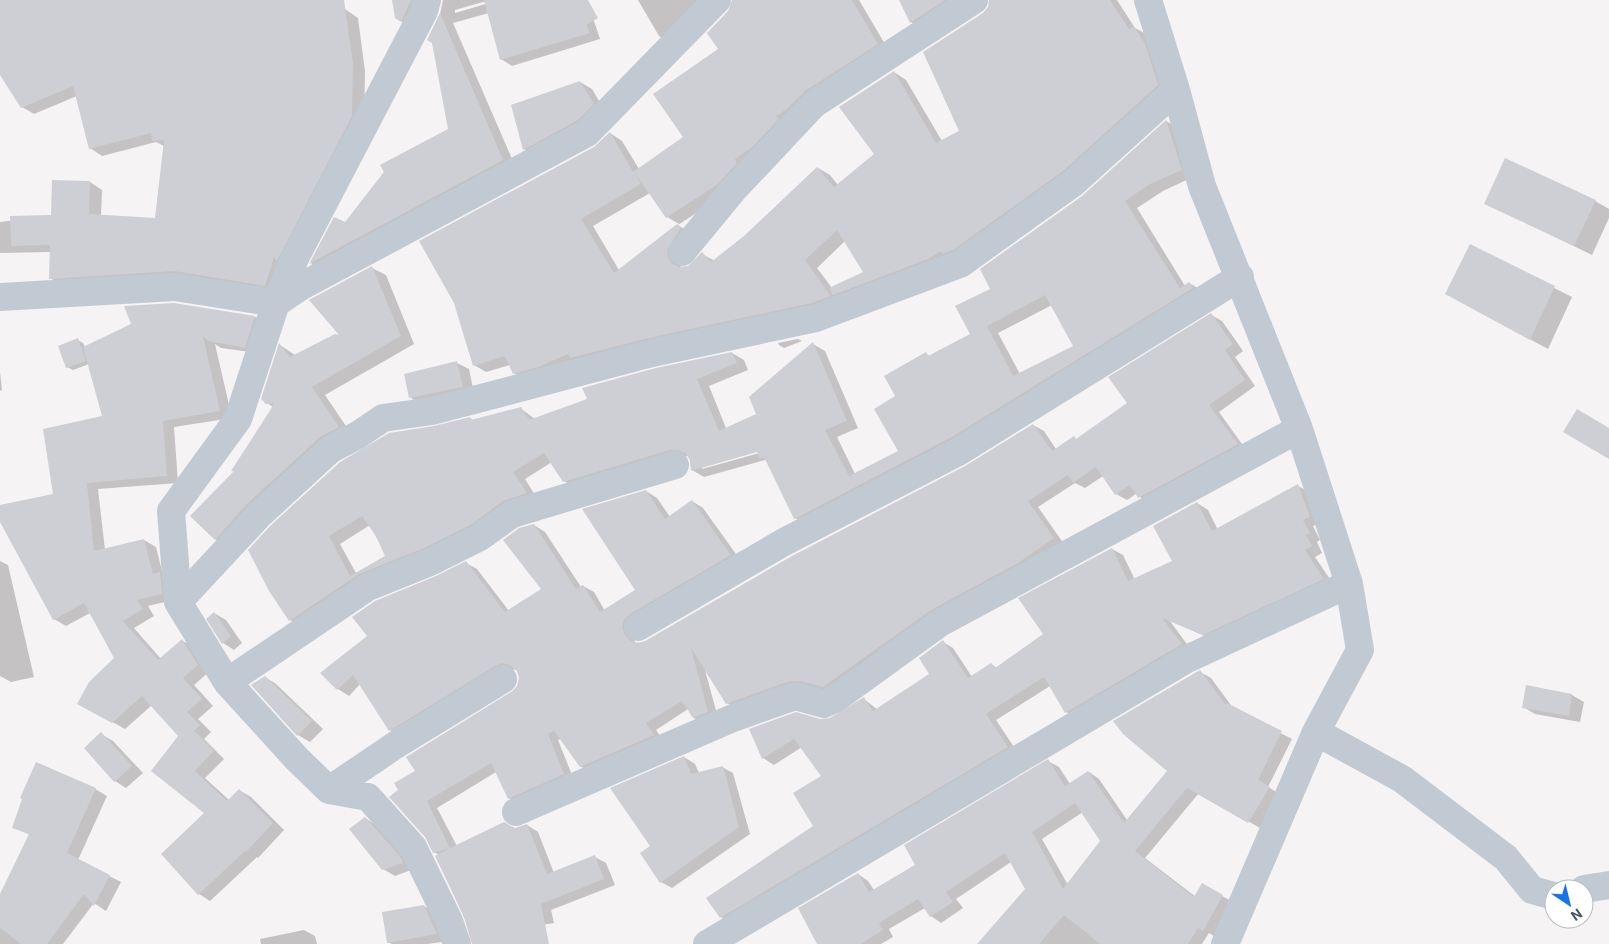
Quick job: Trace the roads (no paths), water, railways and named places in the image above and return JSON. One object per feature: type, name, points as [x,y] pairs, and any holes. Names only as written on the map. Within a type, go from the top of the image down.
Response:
[{"type":"street","points":[[426,0],[424,10],[295,258],[276,303],[238,419],[171,511],[178,602],[227,682],[297,759],[329,790],[368,797],[413,847],[449,920],[457,944]]},
{"type":"street","points":[[0,297],[175,287],[276,303],[300,287],[587,133],[716,0]]},
{"type":"street","points":[[682,252],[734,190],[814,104],[974,0]]},
{"type":"street","points":[[1148,0],[1176,90],[1202,186],[1240,277],[1299,429],[1349,584],[1360,650],[1316,732],[1226,944]]},
{"type":"street","points":[[178,602],[259,515],[331,449],[358,435],[383,418],[432,411],[652,353],[816,318],[960,264],[1073,183],[1176,90]]},
{"type":"street","points":[[638,627],[784,542],[958,452],[1240,277]]},
{"type":"street","points":[[516,812],[733,718],[795,696],[824,704],[835,699],[940,623],[1299,429]]},
{"type":"street","points":[[227,682],[368,587],[430,562],[480,537],[512,514],[675,465]]},
{"type":"street","points":[[707,944],[737,936],[918,820],[1188,658],[1349,584]]},
{"type":"street","points":[[329,790],[397,744],[503,679]]},
{"type":"street","points":[[1316,732],[1402,780],[1506,858],[1532,890],[1544,893]]},
{"type":"street","points":[[1594,888],[1609,885]]}]
